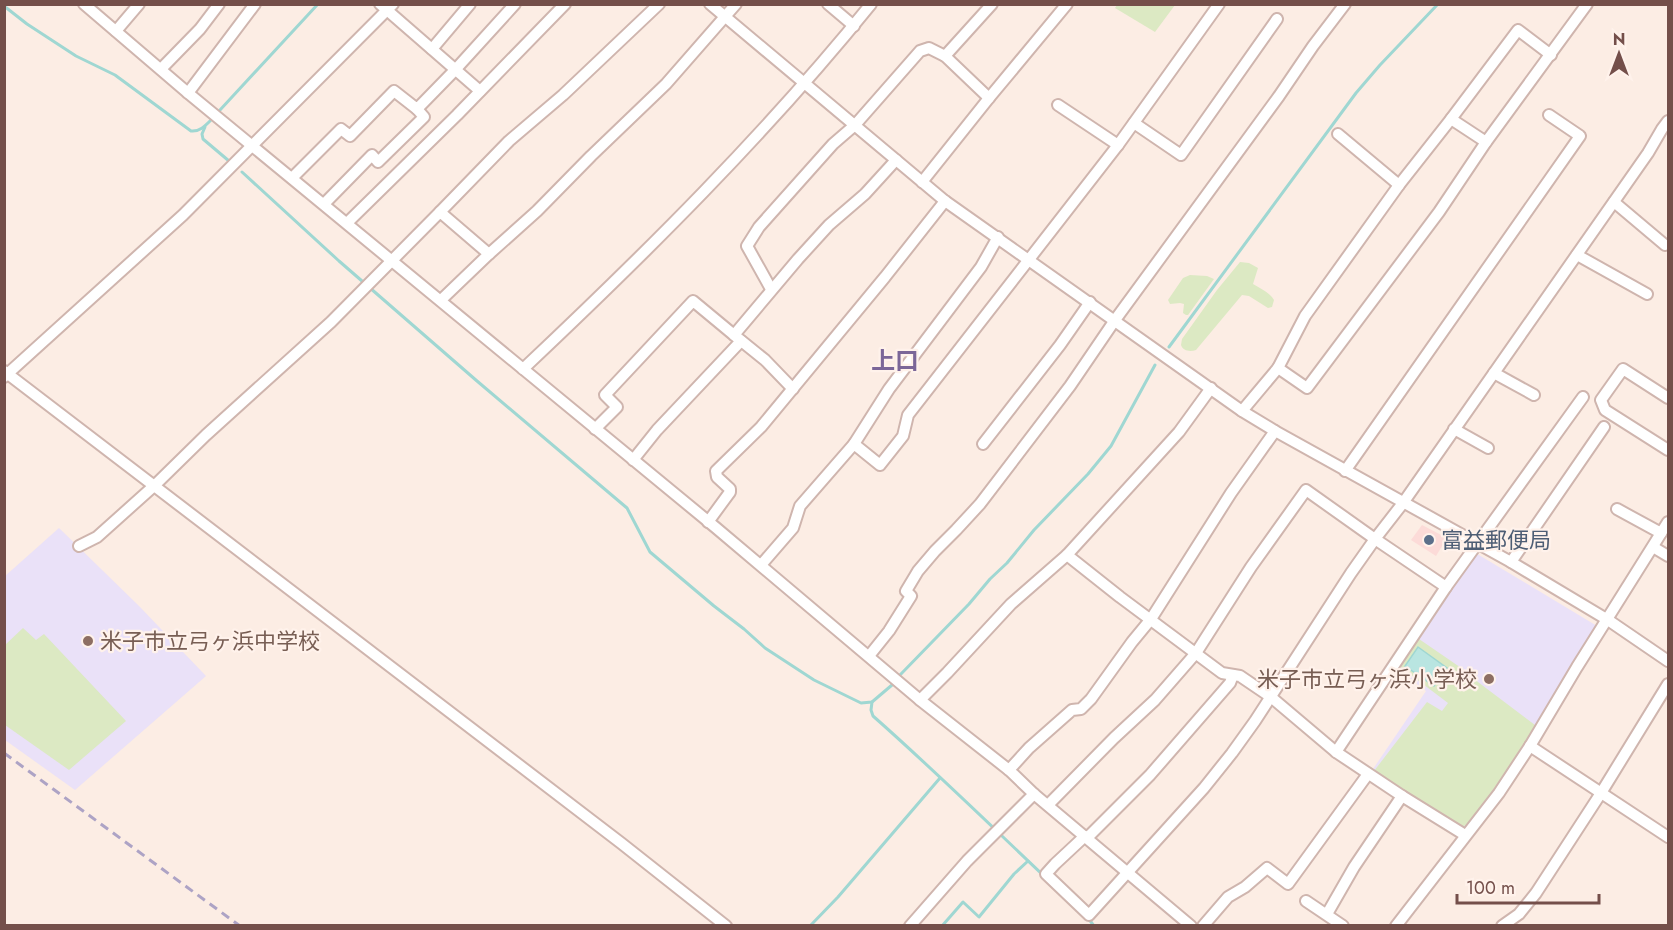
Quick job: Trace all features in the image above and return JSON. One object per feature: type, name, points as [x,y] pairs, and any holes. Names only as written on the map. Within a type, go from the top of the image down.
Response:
[{"type":"street","points":[[84,4],[188,93],[441,300],[920,700],[1009,770],[1034,794],[1191,926]]},
{"type":"street","points":[[116,31],[139,4]]},
{"type":"street","points":[[161,69],[200,28],[219,4]]},
{"type":"street","points":[[188,93],[255,4]]},
{"type":"street","points":[[432,49],[470,4]]},
{"type":"street","points":[[417,109],[515,4]]},
{"type":"street","points":[[347,223],[566,4]]},
{"type":"street","points":[[79,546],[97,537],[331,322],[509,141],[563,95],[659,4]]},
{"type":"street","points":[[710,4],[945,201],[1242,411],[1345,471],[1511,562],[1608,620],[1668,661]]},
{"type":"street","points":[[441,300],[537,211],[666,84],[736,4]]},
{"type":"street","points":[[828,4],[854,26]]},
{"type":"street","points":[[523,369],[736,159],[805,84],[871,4]]},
{"type":"street","points":[[945,56],[992,4]]},
{"type":"street","points":[[922,182],[1067,4]]},
{"type":"street","points":[[854,444],[880,465],[903,436],[908,415],[1118,145],[1219,4]]},
{"type":"street","points":[[869,656],[889,632],[911,596],[906,591],[918,571],[980,504],[1070,386],[1115,320],[1279,96],[1312,46],[1345,4]]},
{"type":"street","points":[[1278,368],[1307,388],[1439,212],[1486,142],[1587,4]]},
{"type":"street","points":[[480,91],[386,7],[253,146],[183,215],[6,374],[155,485],[726,926]]},
{"type":"street","points":[[1134,123],[1180,155],[1277,19]]},
{"type":"street","points":[[1242,411],[1278,368],[1305,316],[1399,185],[1518,30],[1551,55]]},
{"type":"street","points":[[771,289],[747,246],[759,227],[833,144],[855,125],[920,51],[929,48],[945,56],[989,98]]},
{"type":"street","points":[[292,178],[341,129],[350,136],[394,91],[417,109],[424,117],[378,162],[372,155],[324,204]]},
{"type":"street","points":[[1058,105],[1118,145]]},
{"type":"street","points":[[1345,471],[1580,136],[1549,115]]},
{"type":"street","points":[[1451,119],[1486,142]]},
{"type":"street","points":[[1233,675],[1230,683],[1150,775],[1046,874],[1089,915],[1204,788],[1232,753],[1271,698],[1350,573],[1403,503],[1614,202],[1668,121]]},
{"type":"street","points":[[1338,134],[1399,185]]},
{"type":"street","points":[[633,460],[738,338],[771,289],[829,225],[865,194],[896,160]]},
{"type":"street","points":[[708,522],[730,492],[730,489],[717,477],[716,471],[761,427],[945,201]]},
{"type":"street","points":[[1614,202],[1665,245]]},
{"type":"street","points":[[440,212],[489,254]]},
{"type":"street","points":[[761,566],[793,528],[800,506],[854,444],[889,389],[981,267],[998,237]]},
{"type":"street","points":[[1577,255],[1647,294]]},
{"type":"street","points":[[595,429],[617,407],[605,395],[693,301],[765,360],[793,389]]},
{"type":"street","points":[[983,444],[1060,345],[1090,302]]},
{"type":"street","points":[[1668,398],[1623,369],[1602,400],[1605,410],[1668,450]]},
{"type":"street","points":[[1494,373],[1534,395]]},
{"type":"street","points":[[920,700],[1011,604],[1067,555],[1179,432],[1211,388]]},
{"type":"street","points":[[1336,752],[1446,587],[1583,397]]},
{"type":"street","points":[[1511,562],[1604,427]]},
{"type":"street","points":[[1454,429],[1488,448]]},
{"type":"street","points":[[1009,770],[1029,748],[1072,710],[1081,710],[1091,699],[1151,619],[1231,493],[1275,431]]},
{"type":"street","points":[[1048,805],[1155,700],[1196,653],[1251,567],[1306,490],[1446,587]]},
{"type":"street","points":[[1617,509],[1661,533]]},
{"type":"street","points":[[1396,926],[1499,793],[1668,522]]},
{"type":"street","points":[[1653,547],[1668,556]]},
{"type":"street","points":[[1067,555],[1222,673],[1240,676],[1271,698],[1336,752],[1466,835]]},
{"type":"street","points":[[1502,926],[1520,914],[1536,893],[1668,684]]},
{"type":"street","points":[[1530,746],[1601,793],[1667,832]]},
{"type":"street","points":[[1203,926],[1228,897],[1245,887],[1267,868],[1288,884],[1368,774]]},
{"type":"street","points":[[910,926],[987,840],[1034,794]]},
{"type":"street","points":[[1327,914],[1354,867],[1402,796]]},
{"type":"street","points":[[1306,901],[1342,926]]},
{"type":"shaded area","points":[[1422,525],[1447,538],[1436,556],[1411,540]]},
{"type":"shaded area","name":"米子市立弓ヶ浜中学校","points":[[59,528],[206,676],[75,790],[5,740],[4,577]]},
{"type":"shaded area","name":"米子市立弓ヶ浜小学校","points":[[1474,552],[1597,626],[1508,773],[1469,827],[1458,829],[1371,772],[1426,691],[1395,667]]},
{"type":"green space","points":[[1117,4],[1175,5],[1155,32],[1115,8]]},
{"type":"green space","points":[[1240,262],[1249,263],[1258,268],[1253,284],[1272,297],[1274,300],[1272,307],[1268,308],[1249,296],[1242,295],[1196,350],[1185,350],[1181,345],[1182,339]]},
{"type":"green space","points":[[1190,275],[1207,276],[1214,279],[1186,315],[1183,313],[1184,304],[1170,304],[1168,300],[1183,278]]},
{"type":"green space","points":[[23,628],[36,640],[44,634],[126,721],[69,770],[5,725],[5,645]]},
{"type":"green space","points":[[1419,639],[1470,674],[1535,725],[1514,761],[1468,825],[1458,827],[1374,771],[1427,702],[1442,711],[1448,703],[1399,666]]},
{"type":"water","points":[[1418,647],[1447,668],[1434,686],[1405,666]]},
{"type":"waterway","points":[[220,110],[318,4]]},
{"type":"waterway","points":[[1169,347],[1356,93],[1438,4]]},
{"type":"waterway","points":[[4,6],[76,56],[115,75],[191,131],[200,129],[212,119]]},
{"type":"waterway","points":[[205,127],[202,134],[203,139],[229,161]]},
{"type":"waterway","points":[[242,172],[339,261],[627,508],[650,552],[765,648],[814,680],[861,703],[872,702],[892,685]]},
{"type":"waterway","points":[[900,675],[969,604],[1034,530],[1088,474],[1111,446],[1155,365]]},
{"type":"waterway","points":[[872,702],[873,716],[1044,876]]},
{"type":"waterway","points":[[810,926],[838,897],[940,778]]},
{"type":"waterway","points":[[942,926],[963,902],[979,917],[1014,874],[1028,861]]},
{"type":"waterway","points":[[1088,918],[1094,926]]},
{"type":"railway","points":[[4,753],[240,926]]},
{"type":"place","name":"富益郵便局","points":[[1429,540]]},
{"type":"place","name":"米子市立弓ヶ浜中学校","points":[[88,641]]},
{"type":"place","name":"米子市立弓ヶ浜小学校","points":[[1489,679]]},
{"type":"district","name":"上口","points":[[895,361]]}]
